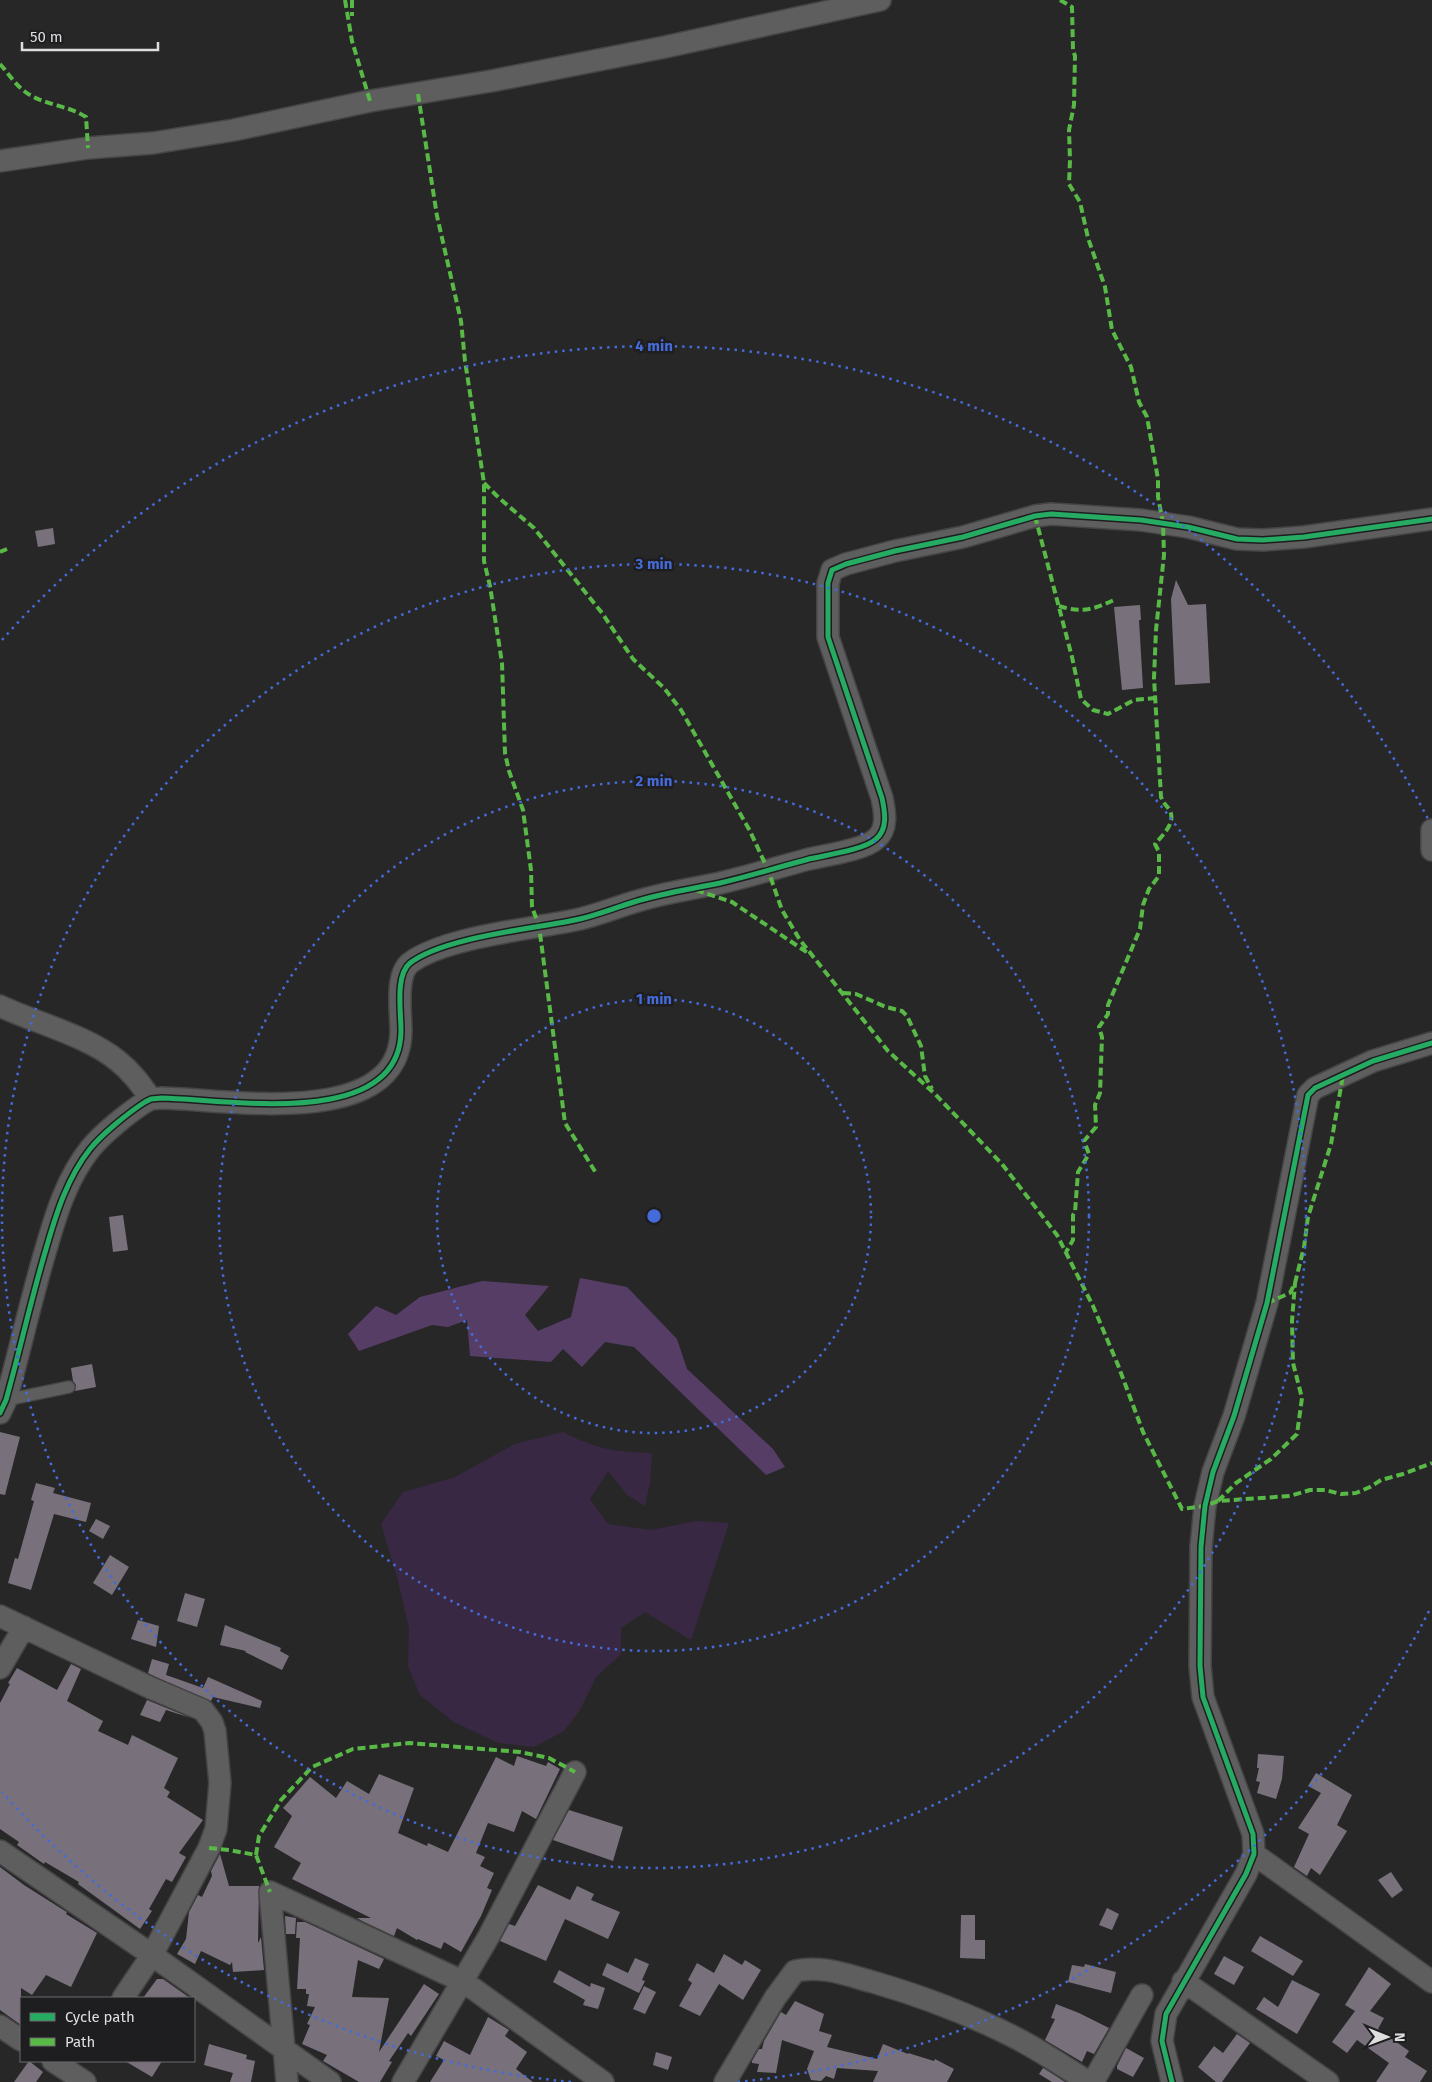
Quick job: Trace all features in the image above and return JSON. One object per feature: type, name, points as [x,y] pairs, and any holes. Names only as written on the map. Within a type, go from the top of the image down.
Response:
[{"type":"street","points":[[0,161],[88,148],[153,143],[234,130],[370,102],[665,48],[880,0]]},
{"type":"street","points":[[3,1406],[42,1262],[56,1216],[69,1184],[91,1148],[138,1107],[151,1099],[286,1104],[329,1100],[348,1095],[376,1081],[386,1073],[392,1064],[401,1045],[403,971],[413,961],[432,951],[471,940],[595,915],[668,892],[746,876],[852,849],[876,840],[883,831],[884,825],[882,798],[828,637],[828,577],[830,571],[895,551],[963,537],[1035,516],[1051,514],[1156,522],[1188,527],[1237,539],[1263,540],[1304,537],[1432,519]]},
{"type":"street","points":[[1432,830],[1432,850]]},
{"type":"street","points":[[0,1006],[76,1038],[117,1060],[134,1076],[151,1099]]},
{"type":"street","points":[[1172,2082],[1162,2041],[1166,2014],[1246,1874],[1254,1854],[1252,1834],[1203,1697],[1200,1666],[1200,1583],[1205,1506],[1213,1472],[1234,1416],[1267,1303],[1308,1095],[1315,1088],[1373,1061],[1432,1043]]},
{"type":"street","points":[[0,1616],[203,1710],[212,1722],[215,1731],[220,1783],[216,1829],[209,1848],[152,1955],[124,1997]]},
{"type":"street","points":[[0,1668],[24,1627]]},
{"type":"street","points":[[403,2082],[464,1982],[575,1772]]},
{"type":"street","points":[[0,1851],[152,1955],[330,2082]]},
{"type":"street","points":[[1254,1854],[1432,1982]]},
{"type":"street","points":[[287,2082],[270,1892],[464,1982],[603,2082]]},
{"type":"street","points":[[725,2082],[775,1998],[795,1971],[806,1969],[840,1972],[913,1994],[1004,2032],[1089,2082]]},
{"type":"street","points":[[1184,1981],[1328,2082]]},
{"type":"street","points":[[1093,2082],[1142,1995]]},
{"type":"street","points":[[0,2026],[20,2039]]},
{"type":"street","points":[[55,2062],[78,2075]]},
{"type":"lane","points":[[3,1406],[69,1387]]},
{"type":"shaded area","points":[[580,1278],[627,1287],[677,1339],[687,1369],[773,1449],[785,1467],[766,1475],[634,1347],[605,1342],[582,1367],[563,1349],[551,1362],[470,1356],[467,1320],[448,1327],[432,1325],[359,1351],[348,1334],[376,1306],[396,1315],[420,1297],[482,1281],[549,1286],[525,1315],[538,1331],[571,1317]]},
{"type":"shaded area","points":[[563,1432],[596,1446],[626,1452],[652,1453],[650,1482],[645,1506],[627,1495],[608,1471],[590,1499],[608,1524],[651,1530],[697,1521],[729,1523],[691,1640],[645,1612],[621,1628],[621,1654],[596,1677],[580,1710],[564,1731],[534,1747],[498,1743],[454,1722],[420,1695],[408,1666],[409,1628],[397,1577],[381,1524],[403,1492],[453,1478],[515,1444]]},
{"type":"building","points":[[53,528],[55,544],[38,547],[35,531]]},
{"type":"building","points":[[1176,580],[1188,605],[1206,604],[1210,683],[1175,685],[1171,599]]},
{"type":"building","points":[[1140,605],[1141,620],[1139,620],[1143,688],[1122,690],[1114,607]]},
{"type":"building","points":[[123,1215],[128,1250],[113,1252],[109,1217]]},
{"type":"building","points":[[92,1364],[96,1387],[75,1391],[76,1385],[73,1381],[71,1368]]},
{"type":"building","points":[[0,1432],[20,1437],[5,1495],[0,1494]]},
{"type":"building","points":[[36,1483],[55,1488],[53,1493],[91,1503],[86,1522],[54,1514],[31,1590],[8,1583],[15,1558],[18,1559],[34,1501],[31,1500]]},
{"type":"building","points":[[96,1519],[110,1526],[103,1539],[89,1531]]},
{"type":"building","points":[[110,1555],[129,1567],[112,1595],[93,1583]]},
{"type":"building","points":[[185,1593],[205,1599],[197,1627],[177,1621]]},
{"type":"building","points":[[138,1620],[159,1626],[156,1647],[131,1639]]},
{"type":"building","points":[[225,1625],[281,1648],[280,1651],[289,1656],[282,1670],[246,1651],[220,1645]]},
{"type":"building","points":[[152,1659],[169,1664],[166,1675],[203,1688],[208,1677],[262,1701],[260,1708],[213,1697],[211,1701],[156,1677],[148,1673]]},
{"type":"building","points":[[71,1664],[81,1669],[67,1701],[103,1721],[98,1731],[128,1745],[132,1735],[178,1758],[164,1788],[170,1792],[167,1797],[203,1820],[179,1853],[186,1857],[172,1882],[166,1879],[149,1909],[152,1911],[140,1929],[78,1884],[79,1882],[45,1862],[44,1864],[17,1845],[19,1842],[0,1829],[0,1703],[10,1684],[8,1683],[17,1668],[57,1690]]},
{"type":"building","points":[[147,1700],[191,1718],[166,1710],[160,1722],[140,1715]]},
{"type":"building","points":[[1258,1754],[1284,1756],[1282,1779],[1276,1799],[1257,1793],[1260,1782],[1256,1781],[1259,1768],[1257,1768]]},
{"type":"building","points":[[517,1756],[546,1766],[548,1762],[560,1769],[536,1819],[522,1811],[514,1832],[488,1823],[476,1853],[485,1857],[480,1866],[494,1873],[487,1888],[492,1890],[481,1916],[461,1952],[444,1942],[441,1949],[417,1940],[397,1928],[394,1936],[362,1921],[357,1918],[371,1918],[292,1879],[301,1863],[274,1847],[292,1816],[283,1808],[310,1777],[336,1798],[347,1781],[369,1794],[379,1774],[414,1788],[398,1833],[427,1846],[428,1843],[448,1852],[496,1757],[514,1766]]},
{"type":"building","points":[[1316,1773],[1352,1795],[1337,1825],[1347,1831],[1320,1875],[1311,1868],[1307,1876],[1294,1867],[1309,1834],[1298,1828],[1321,1793],[1308,1786]]},
{"type":"building","points":[[569,1810],[623,1827],[613,1861],[553,1840]]},
{"type":"building","points":[[220,1854],[229,1886],[259,1886],[258,1943],[261,1937],[264,1970],[233,1972],[232,1962],[230,1965],[201,1951],[195,1964],[177,1954],[186,1939],[189,1912],[198,1895],[202,1897],[212,1876],[211,1871]]},
{"type":"building","points":[[0,1867],[24,1885],[67,1912],[66,1914],[97,1933],[71,1987],[46,1975],[32,1995],[21,1988],[20,2024],[0,2010]]},
{"type":"building","points":[[1391,1872],[1403,1890],[1392,1898],[1378,1880]]},
{"type":"building","points":[[538,1885],[570,1900],[577,1886],[594,1894],[591,1900],[620,1912],[608,1939],[565,1919],[546,1961],[500,1941],[509,1924],[515,1926]]},
{"type":"building","points":[[1107,1908],[1119,1914],[1112,1930],[1099,1925]]},
{"type":"building","points":[[961,1915],[975,1915],[975,1940],[985,1940],[985,1959],[960,1958]]},
{"type":"building","points":[[285,1916],[296,1918],[295,1934],[286,1934]]},
{"type":"building","points":[[297,1922],[305,1922],[384,1959],[379,1969],[358,1960],[352,1997],[389,1998],[379,2052],[424,1984],[439,1994],[411,2036],[408,2033],[389,2061],[392,2062],[380,2082],[359,2082],[323,2061],[327,2055],[302,2044],[310,2025],[307,2024],[315,2007],[307,2006],[309,1994],[306,1994],[306,1989],[297,1989],[300,1938],[296,1938]]},
{"type":"building","points":[[1260,1936],[1303,1961],[1293,1976],[1251,1951]]},
{"type":"building","points":[[724,1954],[742,1965],[745,1960],[761,1970],[743,2000],[719,1984],[700,2016],[679,2006],[692,1983],[688,1980],[697,1963],[714,1973]]},
{"type":"building","points":[[1224,1956],[1244,1967],[1234,1985],[1214,1974]]},
{"type":"building","points":[[635,1958],[649,1964],[642,1980],[645,1981],[639,1993],[602,1975],[607,1963],[628,1973]]},
{"type":"building","points":[[1085,1964],[1116,1972],[1111,1993],[1068,1982],[1072,1965],[1084,1967]]},
{"type":"building","points":[[1369,1967],[1391,1984],[1370,2011],[1384,2018],[1378,2029],[1409,2051],[1405,2057],[1427,2071],[1420,2082],[1376,2082],[1389,2063],[1357,2040],[1347,2053],[1332,2042],[1355,2011],[1345,2005]]},
{"type":"building","points":[[559,1970],[590,1987],[591,1983],[605,1988],[598,2009],[583,2005],[585,2000],[553,1982]]},
{"type":"building","points":[[157,1979],[163,1979],[189,1997],[144,1997]]},
{"type":"building","points":[[1292,1980],[1320,1994],[1297,2034],[1256,2009],[1264,1997],[1278,2007]]},
{"type":"building","points":[[644,1986],[656,1992],[645,2014],[633,2009]]},
{"type":"building","points":[[795,2001],[824,2014],[819,2031],[832,2035],[827,2047],[877,2059],[883,2044],[908,2054],[934,2061],[935,2059],[954,2069],[947,2082],[873,2082],[878,2071],[837,2068],[834,2079],[826,2076],[821,2081],[811,2080],[807,2069],[814,2051],[782,2040],[776,2073],[757,2072],[759,2064],[752,2063],[752,2061],[759,2049],[762,2049],[764,2041],[781,2012],[786,2015]]},
{"type":"building","points":[[1056,2004],[1109,2028],[1094,2054],[1087,2051],[1082,2062],[1045,2040],[1055,2019],[1051,2018]]},
{"type":"building","points":[[488,2017],[509,2030],[505,2036],[527,2052],[516,2069],[533,2082],[430,2082],[444,2060],[436,2056],[444,2041],[470,2055]]},
{"type":"building","points":[[1237,2034],[1250,2043],[1222,2082],[1216,2082],[1198,2067],[1214,2046],[1223,2053]]},
{"type":"building","points":[[209,2044],[247,2055],[246,2059],[255,2061],[251,2082],[230,2082],[233,2073],[204,2065]]},
{"type":"building","points":[[1126,2048],[1144,2058],[1133,2077],[1117,2069]]},
{"type":"building","points":[[656,2052],[672,2057],[668,2070],[653,2065]]},
{"type":"building","points":[[28,2062],[43,2072],[36,2082],[14,2082]]},
{"type":"building","points":[[127,2062],[161,2062],[152,2077]]},
{"type":"building","points":[[1043,2068],[1065,2082],[1052,2082],[1039,2074]]},
{"type":"marked path","points":[[345,0],[352,41],[370,101]]},
{"type":"marked path","points":[[352,0],[352,16]]},
{"type":"marked path","points":[[1060,0],[1072,7],[1073,50],[1075,56],[1074,105],[1069,130],[1069,184],[1080,202],[1088,238],[1105,287],[1112,330],[1131,367],[1139,402],[1147,417],[1158,479],[1158,497],[1163,523],[1164,555],[1156,630],[1154,678],[1161,797],[1171,816],[1170,825],[1155,844],[1159,852],[1159,876],[1149,889],[1143,905],[1140,929],[1108,1005],[1108,1014],[1099,1027],[1102,1037],[1100,1093],[1095,1105],[1096,1127],[1084,1141],[1089,1154],[1078,1172],[1075,1212],[1073,1215],[1073,1240],[1066,1252]]},
{"type":"marked path","points":[[0,64],[18,85],[31,96],[86,117],[88,148]]},
{"type":"marked path","points":[[418,94],[437,216],[461,321],[465,361],[484,483],[484,561],[490,586],[502,663],[505,753],[509,771],[523,810],[531,870],[532,907],[539,926],[565,1123],[596,1173]]},
{"type":"marked path","points":[[484,483],[534,528],[602,613],[633,659],[664,688],[681,710],[750,831],[768,870],[782,910],[800,940],[888,1051],[935,1094],[1002,1164],[1057,1235],[1093,1306],[1143,1432],[1182,1509],[1205,1506],[1218,1501],[1290,1496],[1310,1490],[1325,1490],[1341,1494],[1356,1493],[1381,1480],[1432,1463]]},
{"type":"marked path","points":[[1035,516],[1072,657],[1081,699],[1093,710],[1108,714],[1134,700],[1155,698]]},
{"type":"marked path","points":[[0,552],[7,549]]},
{"type":"marked path","points":[[1059,606],[1081,610],[1114,600]]},
{"type":"marked path","points":[[696,890],[732,902],[808,953]]},
{"type":"marked path","points":[[843,993],[856,994],[886,1007],[902,1011],[907,1016],[921,1046],[925,1076],[932,1089]]},
{"type":"marked path","points":[[1267,1303],[1290,1293],[1295,1283],[1304,1247],[1308,1217],[1331,1144],[1343,1075]]},
{"type":"marked path","points":[[1218,1501],[1236,1483],[1271,1459],[1297,1434],[1302,1398],[1293,1363],[1292,1321],[1295,1283]]},
{"type":"marked path","points":[[256,1855],[259,1836],[281,1800],[312,1767],[353,1749],[409,1743],[520,1752],[549,1758],[575,1772]]},
{"type":"marked path","points":[[209,1848],[256,1855],[270,1892]]},
{"type":"cycle path","points":[[0,1413],[6,1400],[50,1236],[69,1184],[82,1160],[95,1143],[145,1102],[151,1099],[162,1098],[265,1104],[305,1102],[342,1096],[372,1084],[393,1063],[401,1031],[400,994],[402,976],[410,963],[425,954],[466,940],[582,918],[655,896],[720,883],[809,859],[844,852],[870,843],[880,835],[884,825],[885,814],[882,798],[828,637],[828,583],[832,570],[846,564],[895,551],[963,537],[1035,516],[1051,514],[1141,520],[1188,527],[1237,539],[1263,540],[1304,537],[1432,519]]},
{"type":"cycle path","points":[[1172,2082],[1162,2041],[1166,2014],[1246,1874],[1254,1854],[1253,1834],[1203,1697],[1200,1666],[1201,1547],[1205,1506],[1213,1472],[1234,1416],[1267,1303],[1308,1095],[1315,1088],[1373,1061],[1432,1043]]}]
